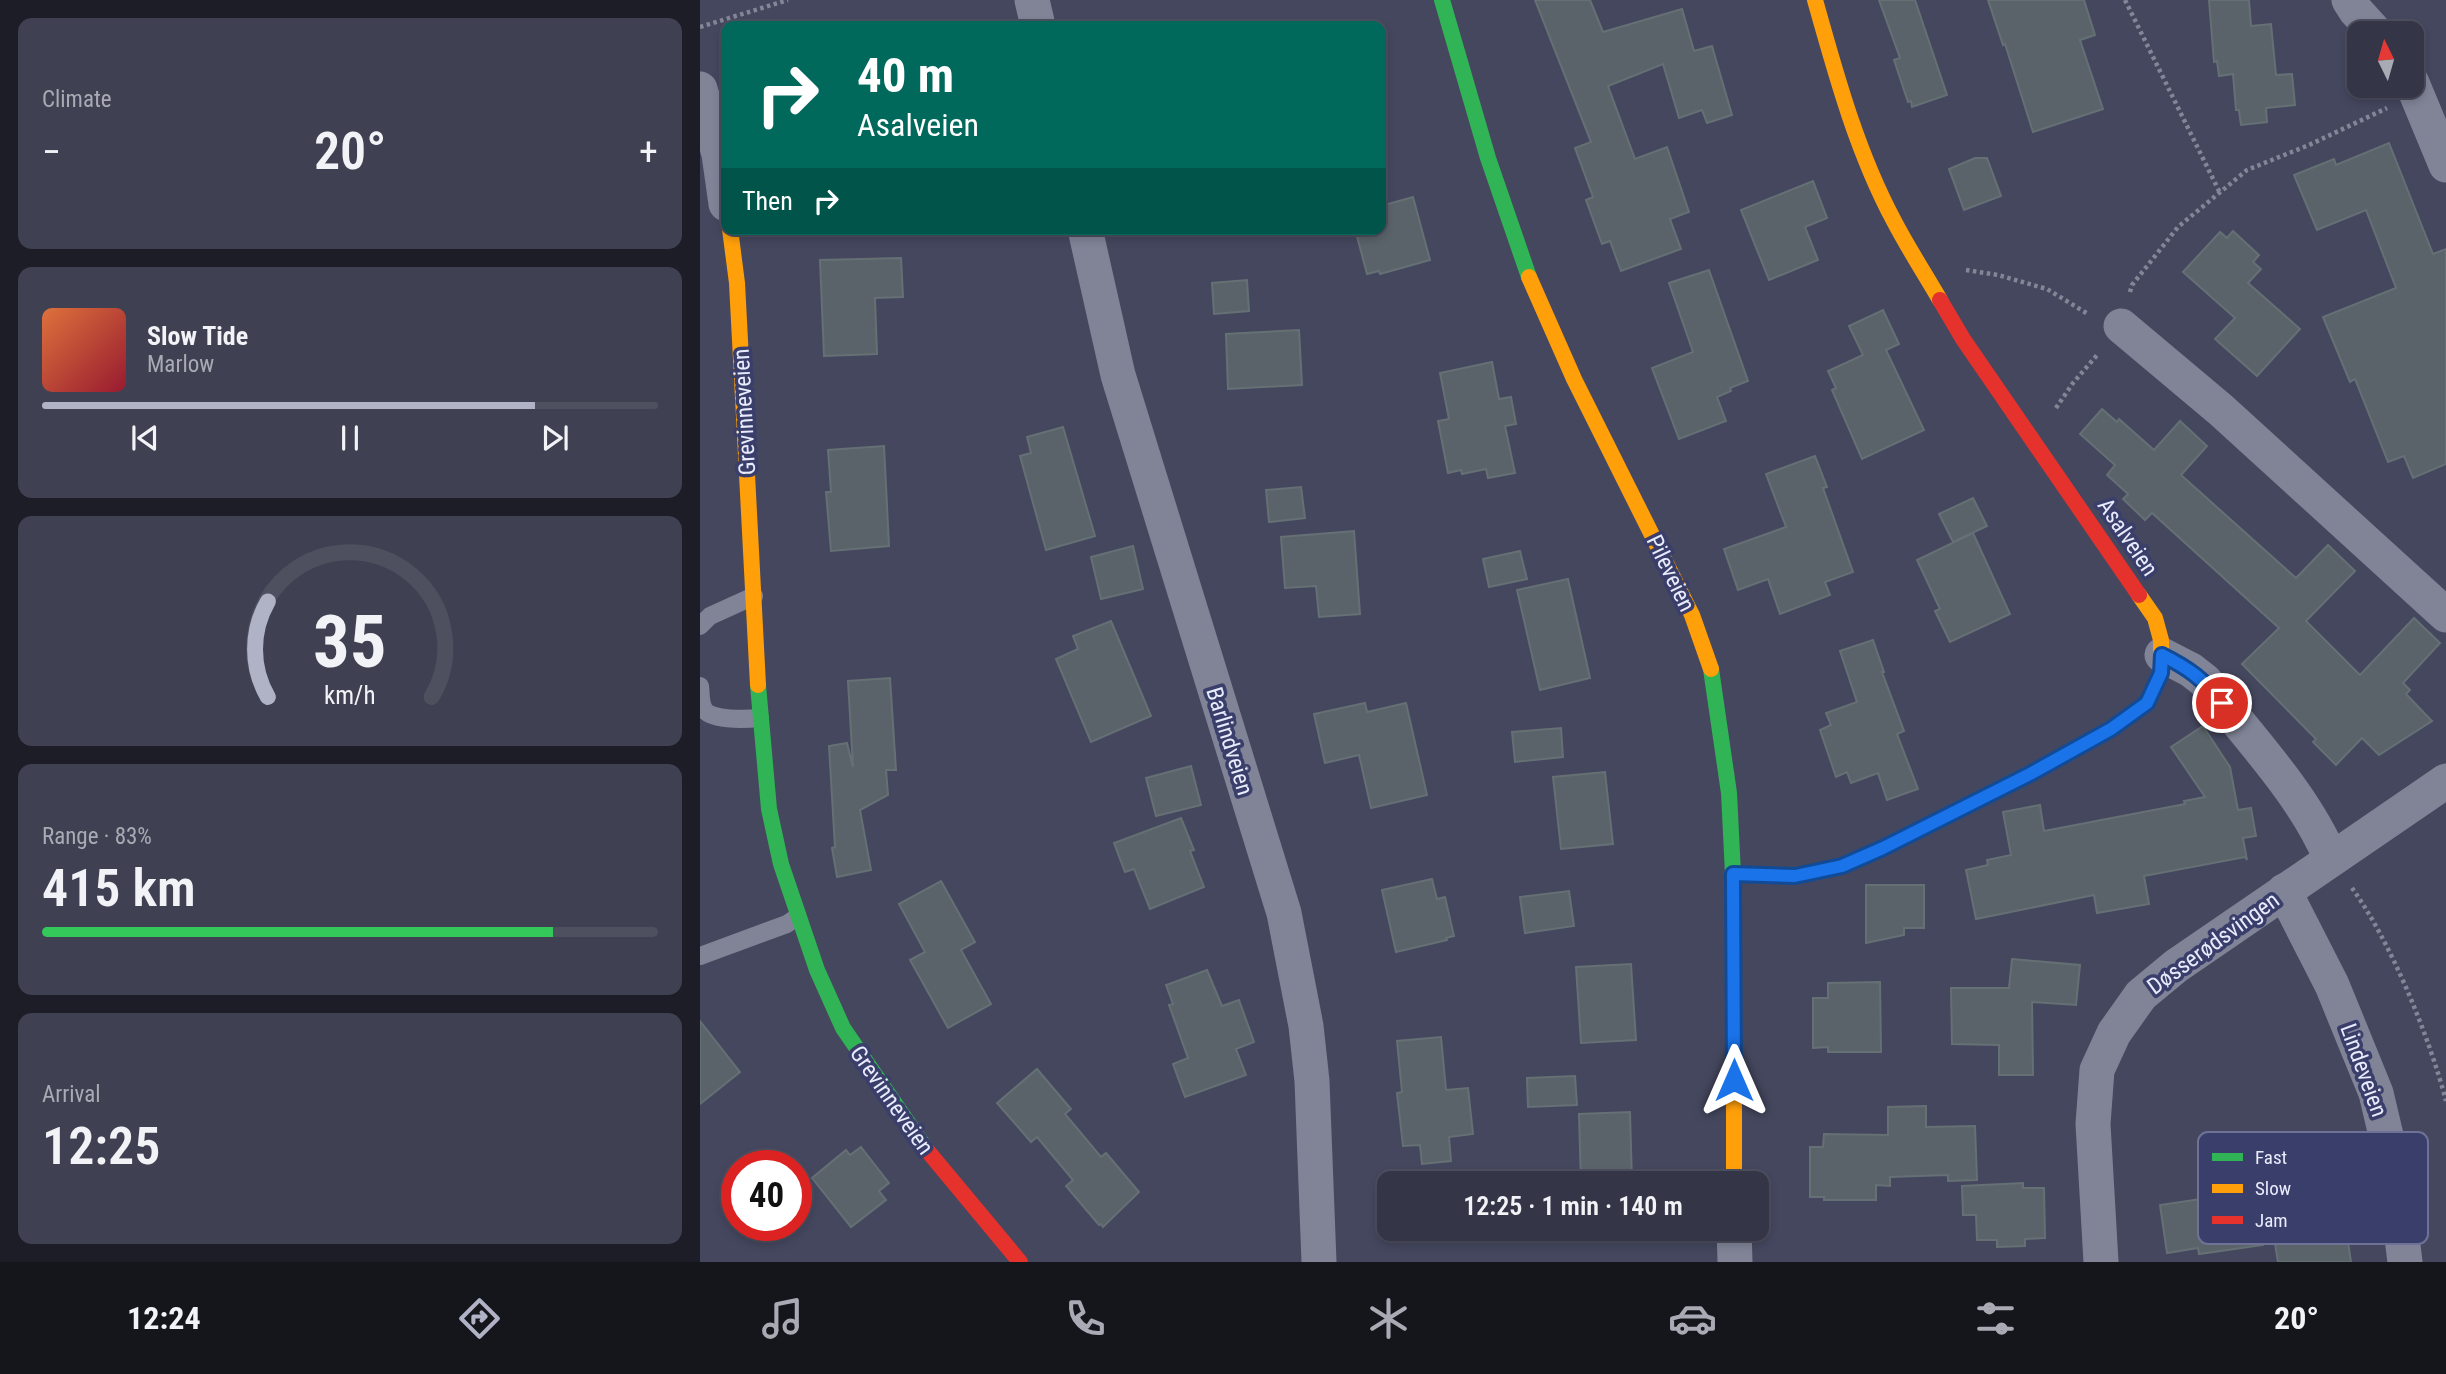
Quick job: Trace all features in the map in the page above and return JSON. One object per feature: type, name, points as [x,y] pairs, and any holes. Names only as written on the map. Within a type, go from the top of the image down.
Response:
[{"type":"street","points":[[1032,0],[1037,21]]},
{"type":"street","name":"Pileveien","points":[[1441,0],[1488,158],[1525,268],[1574,379],[1692,615],[1713,676],[1729,793],[1733,874],[1734,1171]]},
{"type":"street","name":"Asalveien","points":[[1733,874],[1795,876],[1842,866],[1883,848],[2018,780],[2111,729],[2147,703],[2161,673],[2161,640],[2155,618],[1963,339],[1894,220],[1868,163],[1839,86],[1815,0]]},
{"type":"street","points":[[700,89],[721,168]]},
{"type":"street","points":[[2418,98],[2446,165]]},
{"type":"street","name":"Grevinneveien","points":[[731,235],[737,283],[760,718],[769,809],[781,864],[817,970],[843,1028],[932,1158],[1017,1261]]},
{"type":"street","name":"Barlindveien","points":[[1085,235],[1118,376],[1284,913],[1306,1026],[1312,1081],[1319,1262]]},
{"type":"street","points":[[2121,326],[2221,411],[2446,615]]},
{"type":"street","points":[[2162,655],[2191,670],[2205,681],[2291,791],[2320,833],[2331,859]]},
{"type":"street","name":"Døsserødsvingen","points":[[2101,1262],[2093,1124],[2097,1070],[2114,1033],[2141,995],[2167,973],[2446,781]]},
{"type":"street","name":"Lindeveien","points":[[2284,891],[2332,985],[2376,1093],[2385,1132]]},
{"type":"street","points":[[1734,1241],[1735,1262]]},
{"type":"street","name":"Lindeveien","points":[[2403,1244],[2405,1262]]},
{"type":"lane","points":[[700,626],[710,617],[754,596]]},
{"type":"lane","points":[[700,686],[703,708],[709,714],[739,720],[760,718]]},
{"type":"lane","points":[[700,956],[787,924],[797,917]]},
{"type":"path","points":[[700,27],[788,0]]},
{"type":"path","points":[[2125,0],[2220,193]]},
{"type":"path","points":[[2035,441],[2073,383],[2121,326],[2132,285],[2178,227],[2247,170],[2309,145],[2396,98]]},
{"type":"path","points":[[1925,272],[1950,267],[1998,275],[2047,289],[2090,315],[2121,326]]},
{"type":"path","points":[[2331,859],[2365,906],[2391,957],[2412,1004],[2446,1101]]},
{"type":"building","points":[[1535,0],[1590,0],[1603,32],[1682,9],[1694,51],[1712,46],[1732,115],[1707,123],[1702,110],[1679,118],[1663,64],[1608,86],[1635,159],[1667,147],[1689,212],[1670,219],[1681,249],[1621,271],[1610,241],[1602,244],[1586,200],[1593,197],[1575,148],[1591,142]]},
{"type":"building","points":[[1879,0],[1915,0],[1947,95],[1912,107],[1911,101],[1908,102],[1894,60],[1900,58]]},
{"type":"building","points":[[1988,0],[2084,0],[2095,35],[2080,40],[2103,109],[2033,132]]},
{"type":"building","points":[[2209,0],[2249,0],[2251,26],[2271,24],[2276,75],[2292,74],[2295,105],[2266,108],[2267,122],[2241,125],[2239,110],[2236,110],[2233,74],[2219,76],[2217,61],[2214,62]]},
{"type":"building","points":[[2389,143],[2433,254],[2446,249],[2446,464],[2413,478],[2404,456],[2388,462],[2355,379],[2350,382],[2323,317],[2396,288],[2366,210],[2317,230],[2294,175],[2334,159],[2336,165]]},
{"type":"building","points":[[1975,158],[1987,158],[2001,196],[1964,210],[1949,169]]},
{"type":"building","points":[[1813,181],[1827,218],[1805,227],[1818,260],[1769,280],[1741,210]]},
{"type":"building","points":[[1413,197],[1430,260],[1380,274],[1379,271],[1367,274],[1357,235],[1386,235],[1386,205]]},
{"type":"building","points":[[2233,231],[2259,255],[2253,262],[2261,269],[2248,283],[2300,329],[2257,376],[2215,339],[2235,318],[2183,272],[2220,232],[2227,238]]},
{"type":"building","points":[[901,258],[903,297],[875,298],[877,354],[824,356],[820,260]]},
{"type":"building","points":[[1709,270],[1748,381],[1717,397],[1726,421],[1679,439],[1652,368],[1693,352],[1669,283]]},
{"type":"building","points":[[1247,280],[1249,311],[1214,314],[1212,283]]},
{"type":"building","points":[[1883,310],[1899,344],[1886,350],[1924,430],[1862,459],[1832,390],[1836,388],[1828,371],[1863,355],[1849,326]]},
{"type":"building","points":[[1299,330],[1302,385],[1228,389],[1226,334]]},
{"type":"building","points":[[1492,362],[1499,399],[1511,397],[1516,424],[1505,426],[1515,473],[1488,478],[1486,469],[1462,474],[1461,470],[1448,473],[1438,421],[1449,419],[1440,373]]},
{"type":"building","points":[[2102,409],[2117,422],[2119,419],[2154,450],[2180,421],[2207,446],[2181,475],[2296,578],[2328,545],[2355,571],[2306,621],[2360,675],[2414,618],[2440,643],[2403,683],[2410,690],[2406,694],[2432,721],[2379,755],[2362,738],[2336,765],[2313,742],[2316,739],[2242,664],[2279,628],[2152,513],[2145,520],[2123,499],[2128,494],[2107,475],[2115,465],[2080,434]]},
{"type":"building","points":[[1063,427],[1095,536],[1046,550],[1020,456],[1031,453],[1027,437]]},
{"type":"building","points":[[884,446],[889,546],[831,551],[826,492],[831,492],[828,450]]},
{"type":"building","points":[[1815,456],[1827,487],[1823,488],[1853,572],[1825,582],[1830,595],[1780,614],[1768,579],[1738,590],[1724,549],[1786,527],[1766,474]]},
{"type":"building","points":[[1301,487],[1305,518],[1269,522],[1266,490]]},
{"type":"building","points":[[1973,498],[1987,526],[1953,542],[1939,514]]},
{"type":"building","points":[[1354,531],[1360,614],[1319,617],[1316,586],[1285,588],[1281,537]]},
{"type":"building","points":[[1973,533],[2010,614],[1950,642],[1935,611],[1940,609],[1917,560]]},
{"type":"building","points":[[1133,546],[1143,589],[1101,599],[1091,557]]},
{"type":"building","points":[[1520,551],[1527,579],[1489,587],[1483,559]]},
{"type":"building","points":[[1568,579],[1590,678],[1540,690],[1517,590]]},
{"type":"building","points":[[1111,621],[1151,716],[1091,742],[1056,659],[1078,649],[1073,636]]},
{"type":"building","points":[[1873,640],[1904,731],[1897,734],[1918,789],[1887,800],[1878,773],[1851,783],[1847,772],[1836,777],[1820,730],[1831,725],[1826,713],[1857,702],[1840,651]]},
{"type":"building","points":[[890,678],[896,770],[886,770],[888,795],[860,810],[871,870],[837,877],[832,848],[835,847],[829,746],[847,743],[853,767],[848,681]]},
{"type":"building","points":[[1365,703],[1367,712],[1406,703],[1427,795],[1371,808],[1359,755],[1325,763],[1314,714]]},
{"type":"building","points":[[2203,726],[2230,767],[2238,810],[2251,808],[2256,836],[2243,838],[2247,860],[2245,857],[2144,876],[2149,904],[2097,913],[2094,895],[1976,919],[1966,870],[1988,865],[1987,860],[2011,855],[2003,812],[2040,805],[2044,831],[2185,804],[2184,801],[2205,797],[2171,747]]},
{"type":"building","points":[[1561,728],[1563,757],[1515,762],[1512,732]]},
{"type":"building","points":[[1191,766],[1201,805],[1156,816],[1146,778]]},
{"type":"building","points":[[1605,772],[1613,844],[1561,849],[1553,777]]},
{"type":"building","points":[[1181,818],[1194,850],[1190,851],[1204,887],[1150,909],[1134,869],[1125,872],[1114,843]]},
{"type":"building","points":[[1432,879],[1437,899],[1445,897],[1454,936],[1396,952],[1382,890]]},
{"type":"building","points":[[941,881],[975,942],[961,950],[991,1004],[948,1028],[910,960],[925,952],[899,904]]},
{"type":"building","points":[[1866,885],[1924,885],[1924,928],[1904,928],[1904,935],[1866,943]]},
{"type":"building","points":[[1569,891],[1574,926],[1525,933],[1520,897]]},
{"type":"building","points":[[2012,959],[2080,965],[2076,1005],[2032,1002],[2033,1075],[1999,1075],[1999,1045],[1952,1044],[1951,988],[2009,988]]},
{"type":"building","points":[[1631,964],[1636,1040],[1581,1043],[1576,967]]},
{"type":"building","points":[[1207,970],[1222,1006],[1239,1000],[1254,1042],[1236,1049],[1246,1075],[1185,1097],[1173,1064],[1188,1058],[1169,1005],[1173,1004],[1166,985]]},
{"type":"building","points":[[1880,982],[1881,1052],[1828,1052],[1828,1047],[1813,1048],[1813,998],[1828,998],[1828,983]]},
{"type":"building","points":[[700,1021],[740,1072],[700,1104]]},
{"type":"building","points":[[1441,1037],[1446,1090],[1468,1088],[1473,1134],[1449,1137],[1451,1161],[1422,1164],[1420,1145],[1403,1146],[1397,1093],[1402,1092],[1397,1041]]},
{"type":"building","points":[[1037,1069],[1071,1109],[1065,1114],[1101,1157],[1106,1153],[1139,1192],[1103,1227],[1066,1186],[1073,1180],[1037,1137],[1031,1142],[997,1103]]},
{"type":"building","points":[[1575,1076],[1577,1105],[1528,1107],[1527,1078]]},
{"type":"building","points":[[1926,1106],[1926,1127],[1975,1126],[1977,1180],[1948,1181],[1948,1175],[1890,1177],[1890,1186],[1876,1185],[1876,1200],[1824,1200],[1824,1197],[1810,1197],[1810,1147],[1823,1147],[1824,1134],[1888,1135],[1888,1107]]},
{"type":"building","points":[[1630,1112],[1632,1171],[1581,1171],[1579,1114]]},
{"type":"building","points":[[861,1147],[889,1183],[879,1191],[886,1200],[851,1227],[812,1178],[846,1150],[850,1155]]},
{"type":"building","points":[[2023,1183],[2023,1188],[2044,1188],[2045,1238],[2025,1239],[2025,1246],[1997,1247],[1997,1240],[1977,1240],[1976,1215],[1963,1215],[1962,1186]]},
{"type":"building","points":[[2198,1199],[2198,1244],[2263,1245],[2199,1254],[2198,1248],[2167,1253],[2160,1205]]},
{"type":"building","points":[[2275,1244],[2348,1244],[2351,1262],[2278,1262]]},
{"type":"traffic: fast","points":[[1442,0],[1488,158],[1529,277]]},
{"type":"traffic: fast","points":[[1711,669],[1729,793],[1733,874],[1734,1074]]},
{"type":"traffic: fast","points":[[758,685],[769,809],[781,864],[817,970],[843,1028],[926,1149]]},
{"type":"traffic: slow","points":[[1815,0],[1839,85],[1869,168],[1899,231],[1940,300]]},
{"type":"traffic: slow","points":[[731,235],[737,283],[758,685]]},
{"type":"traffic: slow","points":[[1529,277],[1574,379],[1692,615],[1711,669]]},
{"type":"traffic: slow","points":[[1733,874],[1795,876],[1842,866],[2030,774],[2111,729],[2147,703],[2161,673],[2161,640],[2155,618],[2139,595]]},
{"type":"traffic: slow","points":[[1734,1074],[1734,1171]]},
{"type":"traffic: jam","points":[[1940,300],[1963,339],[2139,595]]},
{"type":"traffic: jam","points":[[926,1149],[1020,1262]]},
{"type":"route","points":[[1734,1080],[1733,874],[1795,876],[1842,866],[2030,774],[2111,729],[2147,703],[2161,673],[2162,655],[2191,670],[2205,681],[2222,703]]}]
